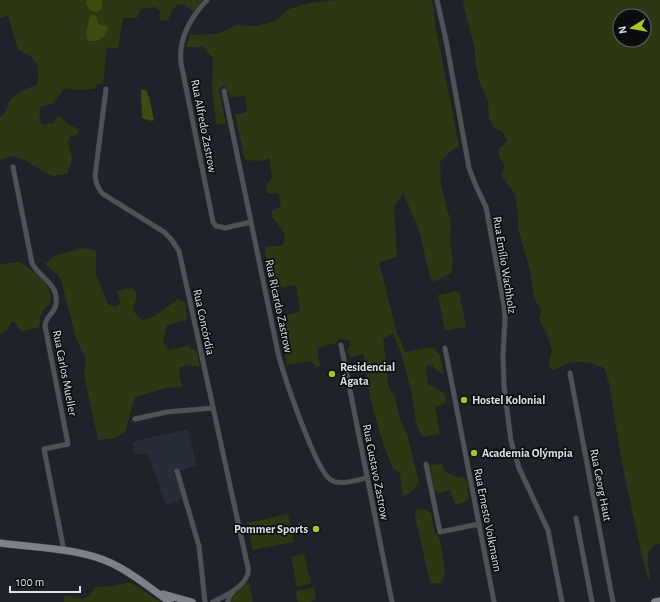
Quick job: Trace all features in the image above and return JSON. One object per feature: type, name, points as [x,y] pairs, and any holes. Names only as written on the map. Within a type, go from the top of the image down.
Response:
[{"type":"main road","points":[[0,543],[89,555],[112,564],[170,602]]},
{"type":"main road","points":[[155,591],[174,598],[192,602]]},
{"type":"main road","points":[[655,602],[660,601]]},
{"type":"street","name":"Rua Alfredo Zastrow","points":[[207,0],[197,12],[184,35],[180,55],[184,78],[213,222],[216,226],[225,228],[251,222]]},
{"type":"street","name":"Rua Emílio Wachholz","points":[[437,0],[446,40],[469,168],[486,207],[504,305],[504,386],[512,441],[519,468],[548,530],[562,602]]},
{"type":"street","name":"Rua Concórdia","points":[[106,89],[95,176],[98,188],[103,194],[164,232],[176,245],[181,260],[249,572],[246,578],[229,597],[228,602]]},
{"type":"street","name":"Rua Ricardo Zastrow","points":[[224,91],[282,367],[316,458],[325,475],[329,480],[335,482],[367,478]]},
{"type":"street","name":"Rua Carlos Mueller","points":[[13,167],[32,262],[35,268],[52,286],[56,298],[55,309],[46,320],[46,326],[68,444],[44,449],[64,551]]},
{"type":"street","name":"Rua Gustavo Zastrow","points":[[342,345],[392,602]]},
{"type":"street","name":"Rua Ernesto Volkmann","points":[[445,348],[494,602]]},
{"type":"street","name":"Rua Georg Haut","points":[[570,373],[613,602]]},
{"type":"street","points":[[135,419],[167,412],[213,408]]},
{"type":"street","points":[[426,464],[440,532],[479,524]]},
{"type":"street","points":[[177,471],[199,546],[205,602]]},
{"type":"street","points":[[576,518],[592,602]]},
{"type":"street","name":"Rua Concórdia","points":[[213,602],[234,590]]},
{"type":"shaded area","points":[[0,0],[203,0],[193,12],[184,4],[177,5],[172,10],[168,20],[165,21],[160,20],[160,11],[155,7],[141,9],[137,18],[123,18],[118,48],[107,48],[103,84],[97,84],[94,89],[77,90],[65,88],[52,104],[41,107],[39,117],[42,125],[54,123],[58,115],[67,123],[79,130],[78,134],[70,136],[68,142],[72,159],[67,174],[53,176],[25,160],[11,156],[0,160],[0,117],[4,114],[10,101],[15,95],[37,85],[38,67],[34,59],[18,50],[8,16],[0,18]]},
{"type":"shaded area","points":[[87,0],[102,0],[101,10],[96,12],[90,10],[86,4]]},
{"type":"shaded area","points":[[338,0],[432,0],[435,24],[459,146],[452,150],[440,162],[441,184],[451,220],[450,243],[453,261],[451,273],[434,282],[430,277],[419,230],[403,193],[394,207],[397,257],[379,262],[396,330],[405,352],[425,348],[434,348],[440,355],[444,375],[432,365],[428,365],[426,368],[428,384],[444,393],[447,402],[435,407],[440,434],[422,437],[416,423],[412,394],[401,353],[393,333],[383,339],[388,385],[395,397],[399,416],[407,434],[419,483],[411,492],[403,496],[400,473],[392,467],[371,402],[363,354],[351,357],[347,352],[351,341],[340,338],[336,343],[317,348],[320,366],[317,367],[311,361],[287,365],[278,317],[300,312],[296,285],[273,289],[269,280],[265,247],[283,245],[285,234],[272,216],[272,211],[281,206],[279,194],[267,193],[266,186],[272,177],[269,158],[260,161],[245,160],[235,114],[242,114],[247,111],[245,96],[231,97],[224,85],[219,89],[226,124],[216,124],[212,89],[213,58],[203,47],[186,47],[190,35],[218,34],[236,25],[257,26],[275,21],[289,9],[309,3]]},
{"type":"shaded area","points":[[465,0],[660,0],[660,544],[656,543],[648,554],[650,577],[648,580],[622,463],[609,383],[604,368],[589,363],[579,362],[569,363],[554,370],[549,367],[552,351],[547,334],[539,319],[541,310],[534,298],[530,270],[518,228],[518,214],[515,194],[501,175],[505,166],[499,157],[499,148],[506,143],[507,140],[502,131],[494,128],[489,118],[488,102],[479,81],[475,60],[475,49],[463,4]]},
{"type":"shaded area","points":[[90,15],[96,16],[98,23],[103,26],[106,25],[108,28],[104,36],[97,41],[88,41],[86,35]]},
{"type":"shaded area","points":[[141,90],[146,90],[149,97],[154,120],[152,121],[142,118]]},
{"type":"shaded area","points":[[85,248],[96,251],[96,275],[108,304],[115,307],[121,304],[117,291],[132,288],[137,294],[133,311],[142,320],[155,316],[178,299],[185,303],[187,320],[167,325],[163,340],[167,350],[188,346],[197,352],[200,367],[189,365],[180,367],[179,374],[182,387],[166,388],[135,397],[125,432],[116,438],[98,440],[84,374],[86,359],[76,338],[61,280],[57,274],[45,264],[56,255]]},
{"type":"shaded area","points":[[20,262],[46,284],[51,296],[50,303],[44,309],[40,317],[39,327],[21,332],[15,322],[11,322],[8,329],[0,334],[0,265]]},
{"type":"shaded area","points":[[459,291],[466,327],[445,331],[438,295]]},
{"type":"shaded area","points":[[188,429],[197,466],[174,472],[183,499],[166,505],[148,453],[135,455],[132,442]]},
{"type":"shaded area","points":[[442,464],[445,471],[448,473],[465,478],[469,498],[465,502],[455,505],[450,490],[438,493],[434,489],[429,465]]},
{"type":"shaded area","points":[[416,509],[427,510],[431,513],[434,530],[440,540],[443,557],[445,573],[442,583],[430,583],[415,516]]},
{"type":"shaded area","points":[[288,514],[294,542],[253,550],[247,523]]},
{"type":"shaded area","points":[[304,554],[312,583],[297,587],[291,557]]},
{"type":"shaded area","points":[[130,582],[160,602],[64,602],[63,598],[67,596],[84,599],[90,595],[95,587],[115,586]]},
{"type":"shaded area","points":[[249,582],[253,602],[231,602],[238,590]]},
{"type":"shaded area","points":[[314,588],[316,600],[310,602],[298,602],[296,591]]},
{"type":"place","name":"Residencial Ágata","points":[[332,374]]},
{"type":"place","name":"Hostel Kolonial","points":[[464,400]]},
{"type":"place","name":"Academia Olýmpia","points":[[474,453]]},
{"type":"place","name":"Pommer Sports","points":[[316,529]]}]
